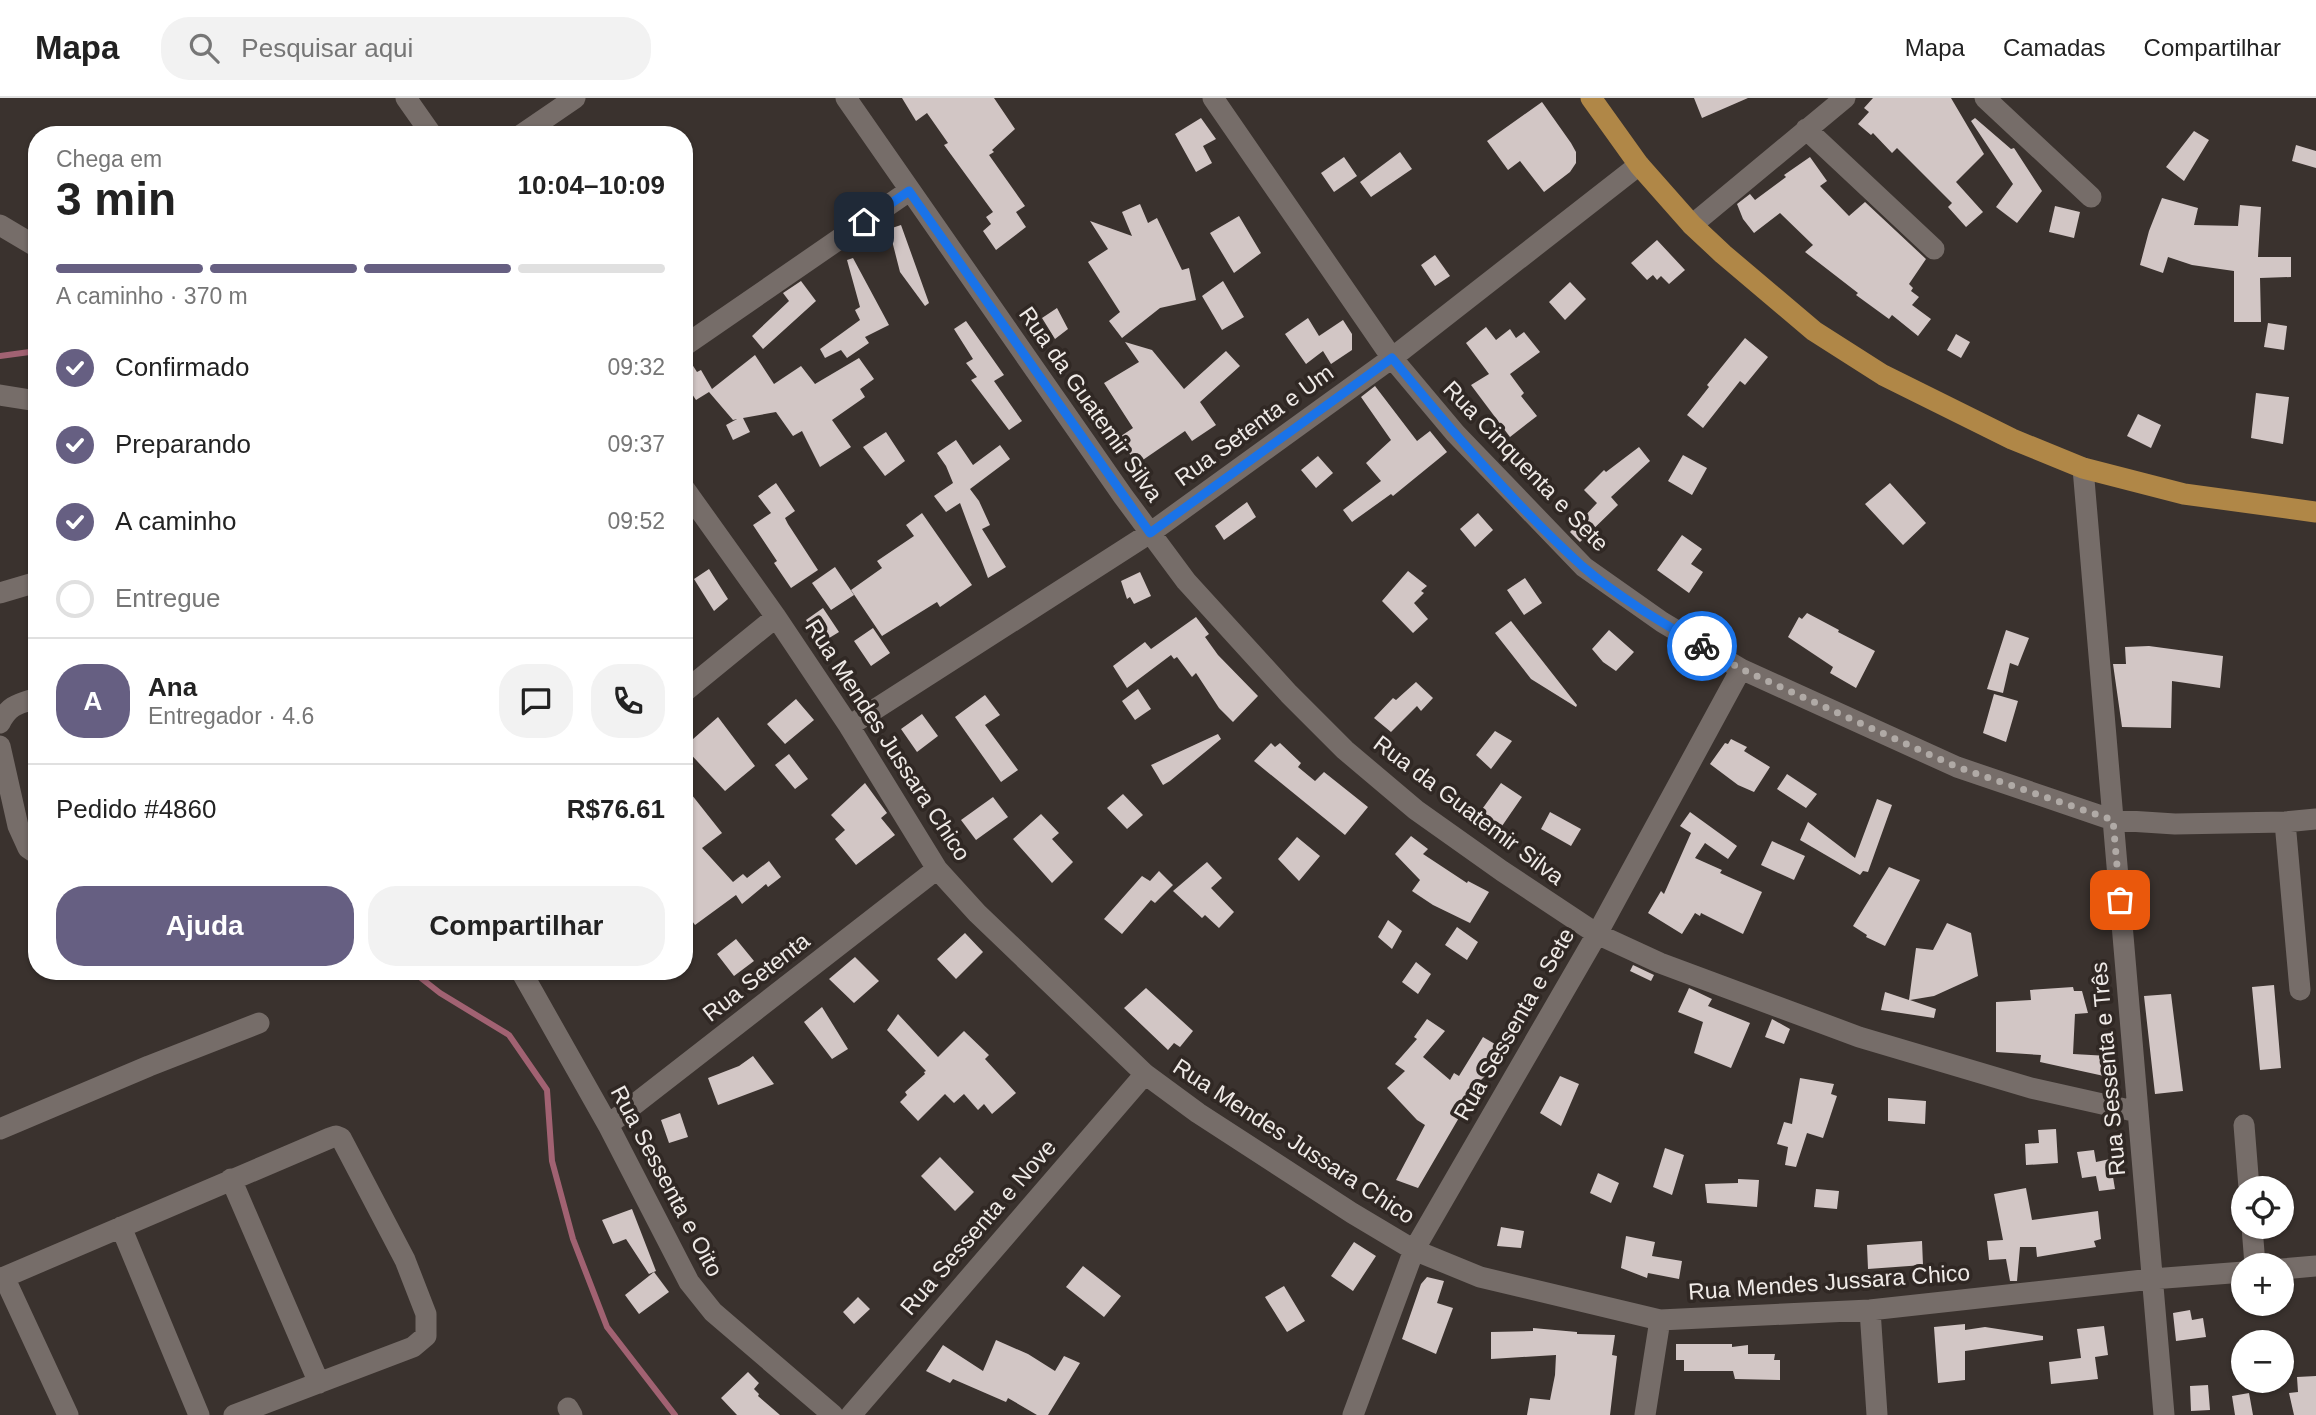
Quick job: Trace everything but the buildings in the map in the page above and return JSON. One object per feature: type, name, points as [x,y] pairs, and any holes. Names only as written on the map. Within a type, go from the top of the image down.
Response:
[{"type":"main road","points":[[1591,98],[1639,165],[1692,225],[1767,293],[1814,331],[1882,375],[2012,439],[2083,468],[2184,494],[2316,512]]},
{"type":"street","points":[[406,98],[426,126]]},
{"type":"street","points":[[534,126],[575,98]]},
{"type":"street","name":"Rua da Guatemir Silva","points":[[846,98],[1150,533],[1195,591],[1289,694],[1345,750],[1381,781],[1458,841],[1597,934],[1660,963],[1859,1037],[2031,1088],[2138,1112]]},
{"type":"street","name":"Rua Cinquenta e Sete","points":[[1213,98],[1392,358],[1455,433],[1584,567],[1662,622],[1741,669],[1957,767],[2113,820],[2175,824],[2316,819]]},
{"type":"street","points":[[1692,225],[1845,98]]},
{"type":"street","points":[[1985,98],[2091,197]]},
{"type":"street","points":[[1805,129],[1934,249]]},
{"type":"street","name":"Rua Setenta e Um","points":[[849,726],[1150,533],[1392,358],[1639,165]]},
{"type":"street","points":[[693,340],[909,191]]},
{"type":"street","points":[[0,225],[28,242]]},
{"type":"street","points":[[0,395],[28,400]]},
{"type":"street","name":"Rua Sessenta e Três","points":[[2083,468],[2164,1415]]},
{"type":"street","name":"Rua Mendes Jussara Chico","points":[[693,501],[849,726],[937,869],[977,913],[1145,1074],[1198,1113],[1414,1250],[1480,1277],[1660,1320],[1870,1310],[2231,1273]]},
{"type":"street","points":[[0,593],[28,585]]},
{"type":"street","points":[[693,685],[776,617]]},
{"type":"street","name":"Rua Sessenta e Sete","points":[[1353,1415],[1414,1250],[1597,934],[1741,669]]},
{"type":"street","points":[[0,723],[6,712],[28,701]]},
{"type":"street","points":[[0,746],[18,826],[28,848]]},
{"type":"street","points":[[2285,822],[2300,990]]},
{"type":"street","name":"Rua Setenta","points":[[608,1125],[937,869]]},
{"type":"street","name":"Rua Sessenta e Oito","points":[[526,980],[608,1125],[689,1282],[700,1298],[833,1415]]},
{"type":"street","points":[[0,1129],[259,1023]]},
{"type":"street","name":"Rua Sessenta e Nove","points":[[851,1415],[1145,1074]]},
{"type":"street","points":[[2244,1125],[2248,1176]]},
{"type":"street","points":[[68,1415],[2,1278],[337,1136],[349,1149],[405,1260],[426,1314],[426,1336],[413,1347],[234,1415]]},
{"type":"street","points":[[231,1179],[319,1383]]},
{"type":"street","points":[[121,1227],[199,1415]]},
{"type":"street","points":[[2294,1268],[2316,1266]]},
{"type":"street","points":[[1870,1310],[1877,1415]]},
{"type":"street","points":[[1645,1415],[1660,1320]]},
{"type":"waterway","points":[[0,356],[28,352]]},
{"type":"waterway","points":[[423,980],[509,1035],[547,1090],[552,1161],[573,1239],[607,1327],[675,1415]]},
{"type":"way so far","points":[[1702,646],[1741,669],[1957,767],[2113,820],[2120,900]]},
{"type":"route","points":[[864,222],[909,191],[1150,533],[1392,358],[1455,433],[1584,567],[1662,622],[1702,646]]}]
